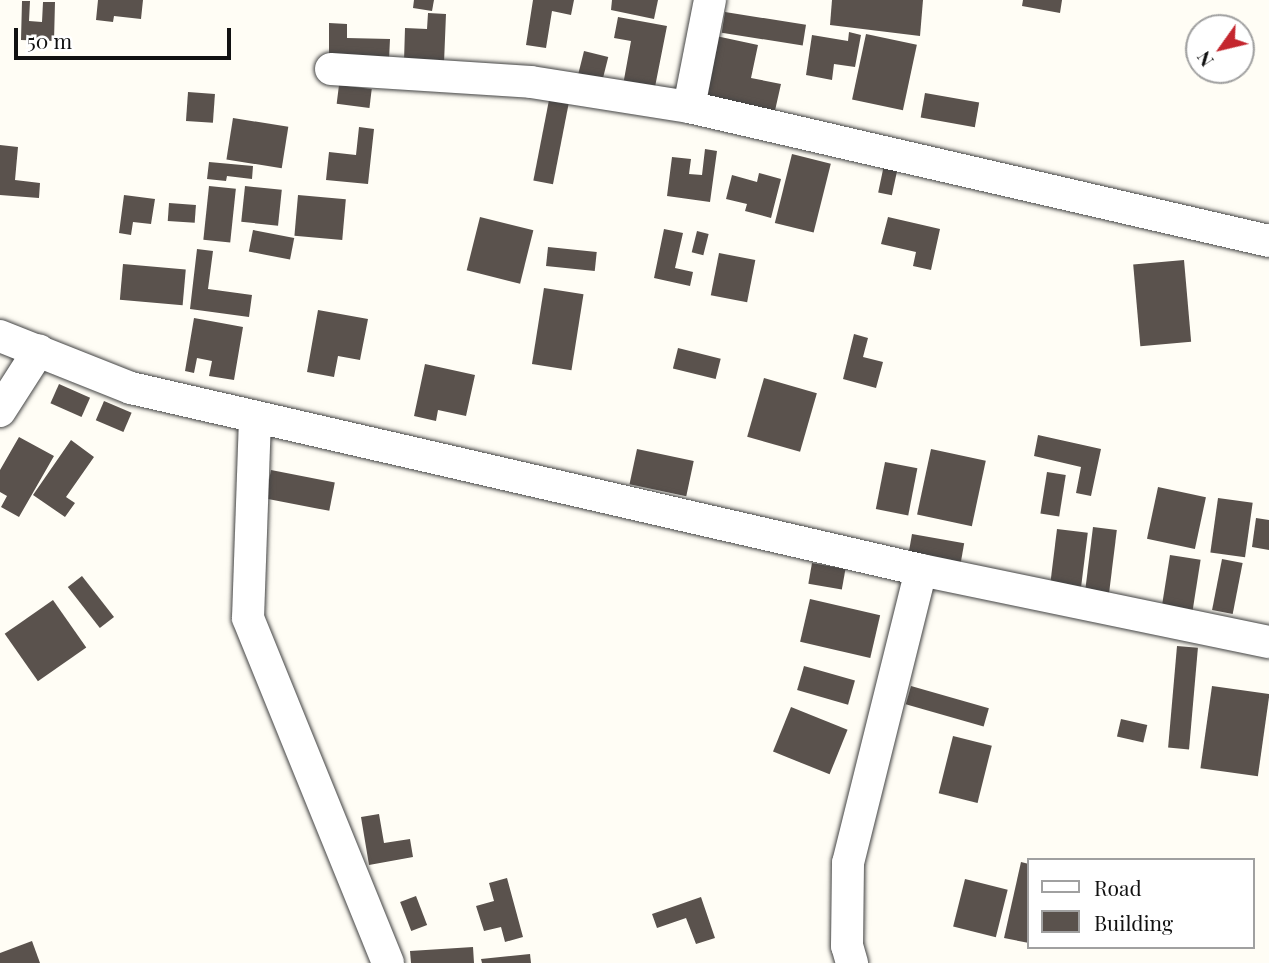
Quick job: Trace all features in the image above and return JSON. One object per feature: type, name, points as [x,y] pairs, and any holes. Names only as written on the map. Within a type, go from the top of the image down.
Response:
[{"type":"street","points":[[689,107],[710,0]]},
{"type":"street","points":[[331,69],[531,82],[689,107],[1269,241]]},
{"type":"street","points":[[0,336],[131,388],[255,418],[921,570],[1269,642]]},
{"type":"street","points":[[0,411],[39,350]]},
{"type":"street","points":[[255,418],[248,618],[388,963]]},
{"type":"street","points":[[852,963],[847,946],[848,863],[921,570]]},
{"type":"building","points":[[98,0],[143,0],[141,19],[114,16],[113,22],[96,20]]},
{"type":"building","points":[[414,0],[434,0],[432,11],[413,8]]},
{"type":"building","points":[[533,0],[574,0],[571,15],[552,11],[546,48],[526,45]]},
{"type":"building","points":[[612,0],[658,0],[654,19],[611,10]]},
{"type":"building","points":[[832,0],[923,0],[920,36],[830,25]]},
{"type":"building","points":[[1023,0],[1062,0],[1060,13],[1022,6]]},
{"type":"building","points":[[22,1],[30,1],[29,21],[42,22],[43,2],[55,2],[54,41],[21,40]]},
{"type":"building","points":[[725,12],[806,25],[803,46],[722,33]]},
{"type":"building","points":[[428,13],[446,14],[444,63],[404,61],[405,28],[427,29]]},
{"type":"building","points":[[618,17],[667,26],[654,92],[623,85],[631,41],[614,38]]},
{"type":"building","points":[[329,23],[347,24],[347,38],[390,39],[389,60],[329,58]]},
{"type":"building","points":[[849,32],[861,35],[855,67],[834,64],[832,80],[806,75],[812,35],[848,41]]},
{"type":"building","points":[[866,34],[917,45],[903,110],[852,100]]},
{"type":"building","points":[[716,36],[758,45],[751,78],[781,84],[774,115],[702,99]]},
{"type":"building","points":[[584,51],[608,57],[601,84],[577,78]]},
{"type":"building","points":[[339,85],[372,89],[369,108],[337,104]]},
{"type":"building","points":[[188,92],[215,94],[213,123],[186,121]]},
{"type":"building","points":[[925,93],[979,103],[975,127],[921,118]]},
{"type":"building","points":[[549,100],[569,104],[553,184],[533,180]]},
{"type":"building","points":[[233,118],[288,127],[282,168],[226,159]]},
{"type":"building","points":[[359,127],[374,129],[368,184],[326,180],[329,152],[356,155]]},
{"type":"building","points":[[0,145],[18,147],[15,180],[40,183],[39,198],[0,195]]},
{"type":"building","points":[[705,149],[717,151],[710,202],[667,196],[672,157],[691,159],[689,174],[702,175]]},
{"type":"building","points":[[792,154],[831,164],[814,233],[775,223]]},
{"type":"building","points":[[209,162],[253,166],[252,179],[227,176],[226,181],[207,179]]},
{"type":"building","points":[[884,165],[898,168],[892,195],[878,192]]},
{"type":"building","points":[[759,173],[781,179],[771,218],[745,211],[747,204],[726,199],[732,175],[757,182]]},
{"type":"building","points":[[209,186],[236,189],[230,243],[203,240]]},
{"type":"building","points":[[245,186],[282,190],[278,226],[241,222]]},
{"type":"building","points":[[124,195],[155,199],[151,224],[133,222],[131,235],[119,233]]},
{"type":"building","points":[[298,195],[346,199],[342,240],[294,236]]},
{"type":"building","points":[[169,203],[196,205],[195,223],[168,221]]},
{"type":"building","points":[[480,217],[533,230],[520,284],[467,270]]},
{"type":"building","points":[[888,217],[940,229],[931,270],[913,266],[916,252],[881,244]]},
{"type":"building","points":[[664,229],[683,233],[675,268],[693,272],[690,286],[654,278]]},
{"type":"building","points":[[253,230],[294,238],[290,260],[249,252]]},
{"type":"building","points":[[697,231],[709,234],[703,255],[692,252]]},
{"type":"building","points":[[548,247],[597,252],[595,271],[546,266]]},
{"type":"building","points":[[197,249],[213,251],[208,289],[252,295],[249,317],[190,309]]},
{"type":"building","points":[[719,253],[755,260],[747,302],[711,295]]},
{"type":"building","points":[[1184,260],[1191,342],[1140,346],[1133,264]]},
{"type":"building","points":[[123,264],[186,269],[183,305],[120,300]]},
{"type":"building","points":[[544,288],[584,294],[571,370],[532,364]]},
{"type":"building","points":[[318,310],[368,319],[360,360],[338,356],[334,377],[307,372]]},
{"type":"building","points":[[194,318],[243,327],[234,380],[209,376],[212,361],[197,358],[194,373],[185,371]]},
{"type":"building","points":[[854,334],[868,338],[863,357],[883,362],[876,388],[843,379]]},
{"type":"building","points":[[678,348],[721,359],[716,379],[673,368]]},
{"type":"building","points":[[425,364],[475,375],[466,416],[438,410],[436,421],[414,416]]},
{"type":"building","points":[[764,378],[817,393],[800,452],[747,437]]},
{"type":"building","points":[[59,384],[90,398],[82,417],[50,403]]},
{"type":"building","points":[[104,401],[132,413],[123,432],[96,420]]},
{"type":"building","points":[[1038,435],[1101,449],[1091,496],[1076,493],[1081,467],[1034,456]]},
{"type":"building","points":[[19,437],[54,456],[19,517],[1,507],[7,496],[0,492],[0,470]]},
{"type":"building","points":[[71,440],[94,457],[66,497],[75,503],[65,517],[33,495]]},
{"type":"building","points":[[637,449],[694,461],[686,496],[630,484]]},
{"type":"building","points":[[931,449],[986,461],[972,526],[917,515]]},
{"type":"building","points":[[885,462],[917,468],[908,515],[876,509]]},
{"type":"building","points":[[271,470],[335,482],[329,511],[265,498]]},
{"type":"building","points":[[1047,472],[1066,475],[1059,516],[1040,513]]},
{"type":"building","points":[[1158,487],[1206,497],[1195,549],[1147,539]]},
{"type":"building","points":[[1218,498],[1253,503],[1245,557],[1210,552]]},
{"type":"building","points":[[1256,518],[1269,520],[1269,550],[1252,547]]},
{"type":"building","points":[[1093,527],[1117,530],[1109,597],[1085,594]]},
{"type":"building","points":[[1057,529],[1088,533],[1080,594],[1049,591]]},
{"type":"building","points":[[912,534],[964,543],[960,569],[907,560]]},
{"type":"building","points":[[1170,555],[1201,560],[1192,616],[1161,611]]},
{"type":"building","points":[[1222,559],[1243,563],[1233,614],[1212,610]]},
{"type":"building","points":[[812,563],[845,569],[842,590],[808,584]]},
{"type":"building","points":[[82,576],[114,617],[100,628],[68,587]]},
{"type":"building","points":[[810,599],[880,615],[870,658],[800,642]]},
{"type":"building","points":[[53,600],[86,648],[38,681],[5,634]]},
{"type":"building","points":[[1177,646],[1198,648],[1189,749],[1168,748]]},
{"type":"building","points":[[804,666],[855,681],[848,705],[797,690]]},
{"type":"building","points":[[911,686],[989,708],[984,727],[906,704]]},
{"type":"building","points":[[1212,686],[1269,694],[1258,776],[1200,768]]},
{"type":"building","points":[[791,707],[848,730],[830,774],[773,752]]},
{"type":"building","points":[[1121,719],[1147,725],[1143,743],[1117,737]]},
{"type":"building","points":[[953,736],[992,746],[978,803],[939,793]]},
{"type":"building","points":[[379,814],[384,843],[410,839],[413,857],[369,865],[361,817]]},
{"type":"building","points":[[1021,862],[1028,864],[1028,943],[1004,938]]},
{"type":"building","points":[[507,878],[523,937],[505,942],[501,927],[484,931],[476,906],[494,901],[489,883]]},
{"type":"building","points":[[965,879],[1008,890],[996,937],[953,927]]},
{"type":"building","points":[[416,896],[427,925],[411,931],[400,902]]},
{"type":"building","points":[[701,897],[715,938],[696,944],[686,918],[657,928],[652,914]]},
{"type":"building","points":[[32,941],[40,963],[0,963],[0,953]]},
{"type":"building","points":[[473,947],[474,963],[411,963],[410,951]]},
{"type":"building","points":[[530,954],[531,963],[482,963],[481,959]]}]
